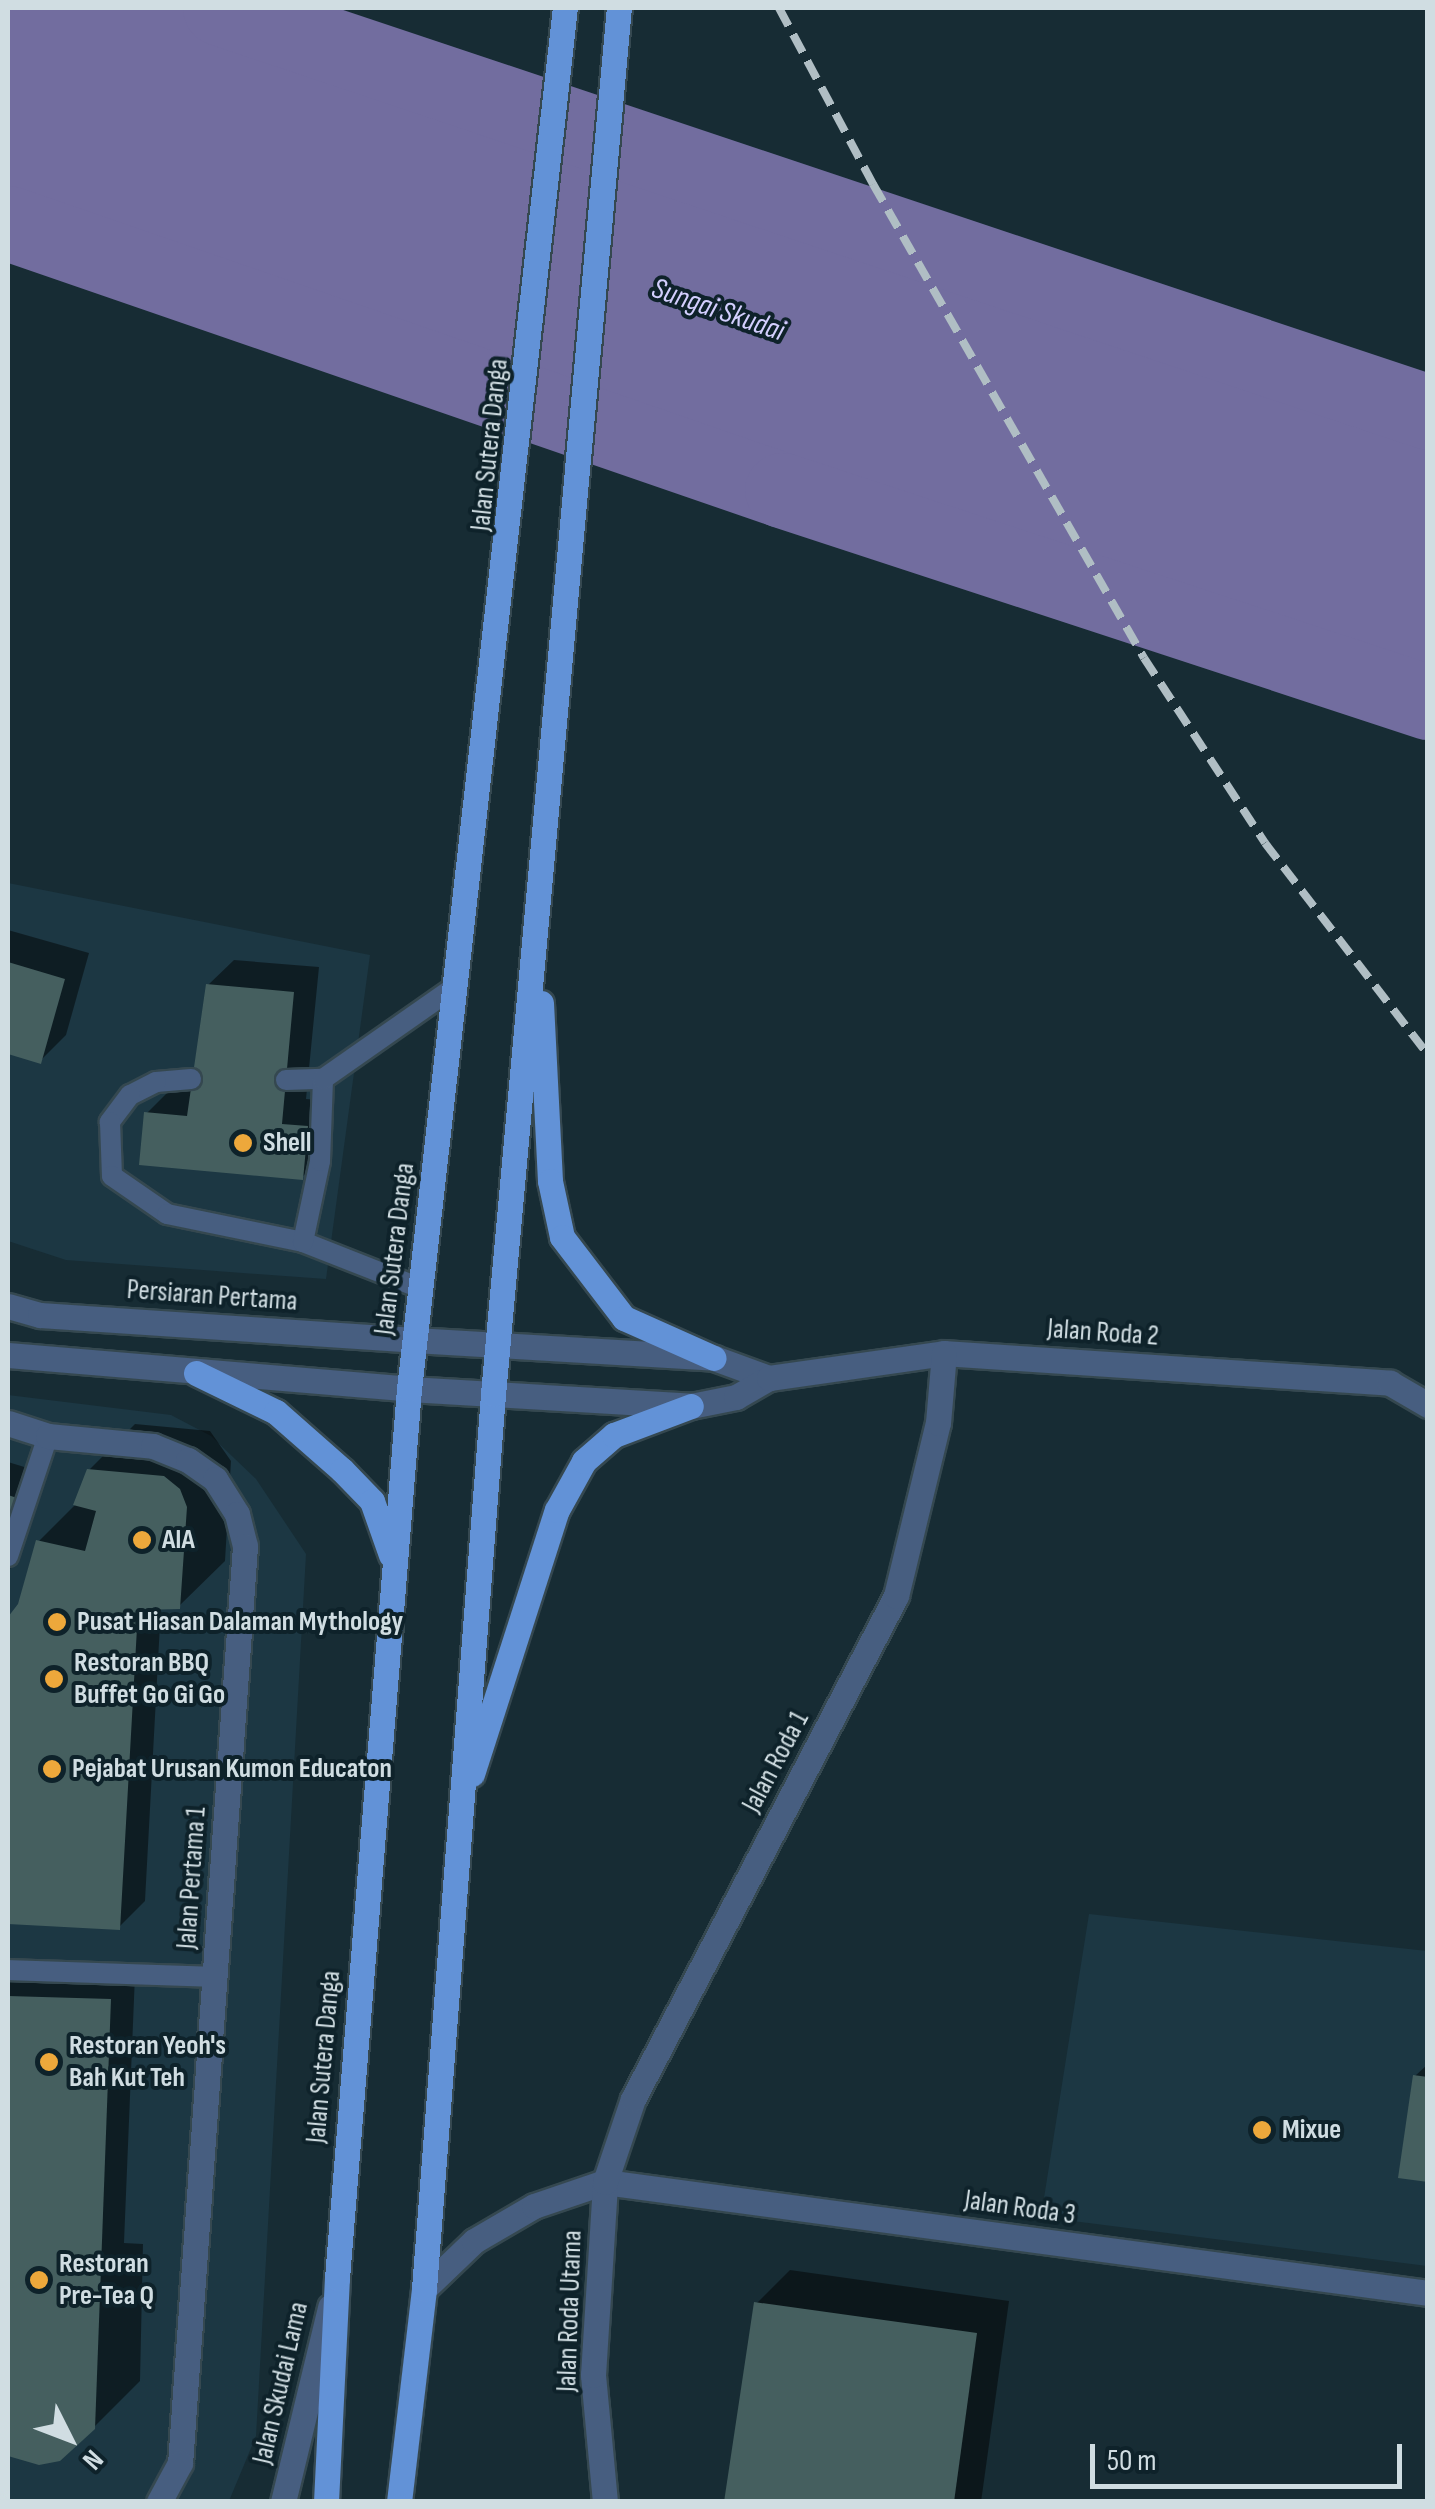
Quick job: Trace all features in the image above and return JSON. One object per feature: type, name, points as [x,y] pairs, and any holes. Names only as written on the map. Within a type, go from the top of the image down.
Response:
[{"type":"main road","name":"Jalan Sutera Danga","points":[[326,2502],[336,2278],[409,1389],[519,457],[565,8]]},
{"type":"main road","points":[[399,2502],[424,2289],[493,1394],[619,8]]},
{"type":"main road","points":[[536,908],[550,1181],[562,1237],[624,1318],[714,1358]]},
{"type":"main road","points":[[196,1373],[276,1412],[342,1470],[372,1501],[395,1565]]},
{"type":"main road","points":[[458,1812],[557,1510],[584,1461],[614,1435],[690,1406]]},
{"type":"street","name":"Persiaran Pertama","points":[[8,1306],[40,1315],[498,1346]]},
{"type":"street","name":"Jalan Roda 2","points":[[498,1346],[714,1358],[769,1378]]},
{"type":"street","name":"Jalan Roda 2","points":[[409,1389],[690,1406],[736,1396],[769,1378],[944,1352],[1390,1383],[1428,1404]]},
{"type":"street","name":"Jalan Roda 1","points":[[606,2182],[633,2099],[896,1596],[938,1423],[944,1352]]},
{"type":"street","points":[[8,1355],[409,1389]]},
{"type":"street","name":"Jalan Pertama 1","points":[[8,1423],[48,1436],[152,1446],[188,1460],[215,1479],[237,1514],[245,1546],[180,2462],[160,2502]]},
{"type":"street","points":[[424,2289],[474,2241],[534,2206],[606,2182]]},
{"type":"street","name":"Jalan Roda 3","points":[[606,2182],[1428,2293]]},
{"type":"street","name":"Jalan Roda Utama","points":[[605,2502],[593,2375],[606,2182]]},
{"type":"street","name":"Jalan Skudai Lama","points":[[283,2502],[336,2278]]},
{"type":"lane","points":[[286,1080],[323,1079],[456,986]]},
{"type":"lane","points":[[190,1079],[156,1082],[130,1095],[110,1122],[112,1176],[167,1214],[303,1242],[420,1288]]},
{"type":"lane","points":[[303,1242],[320,1160],[323,1079]]},
{"type":"lane","points":[[8,1556],[48,1436]]},
{"type":"lane","points":[[8,1970],[215,1978]]},
{"type":"shaded area","points":[[8,883],[370,955],[326,1279],[66,1260],[8,1241]]},
{"type":"shaded area","points":[[8,1395],[171,1415],[211,1436],[256,1479],[306,1554],[256,2436],[229,2501],[8,2501]]},
{"type":"shaded area","points":[[1089,1914],[1427,1951],[1427,2266],[1041,2217]]},
{"type":"water","name":"Sungai Skudai","points":[[8,8],[220,8],[1427,412],[1427,702],[782,490],[8,223]]},
{"type":"building","points":[[8,962],[65,979],[41,1064],[8,1054]]},
{"type":"building","points":[[206,984],[294,992],[282,1124],[308,1126],[303,1180],[139,1165],[144,1112],[187,1116]]},
{"type":"building","points":[[87,1469],[164,1476],[180,1489],[187,1507],[180,1609],[138,1610],[120,1930],[8,1924],[8,1617],[18,1604],[36,1540],[85,1551],[96,1511],[73,1505]]},
{"type":"building","points":[[8,1495],[20,1499],[8,1535]]},
{"type":"building","points":[[8,1996],[111,1999],[95,2429],[60,2461],[39,2465],[8,2456]]},
{"type":"building","points":[[1413,2075],[1428,2077],[1428,2182],[1398,2178]]},
{"type":"building","points":[[754,2302],[977,2333],[954,2502],[724,2502]]},
{"type":"waterway","points":[[220,8],[1428,412]]},
{"type":"waterway","points":[[8,223],[782,490],[1428,702]]},
{"type":"railway","points":[[779,8],[873,184],[1144,658],[1265,843],[1428,1055]]},
{"type":"place","name":"Shell","points":[[243,1143]]},
{"type":"place","name":"AIA","points":[[142,1540]]},
{"type":"place","name":"Pusat Hiasan Dalaman Mythology","points":[[57,1622]]},
{"type":"place","name":"Restoran BBQ Buffet Go Gi Go","points":[[54,1679]]},
{"type":"place","name":"Pejabat Urusan Kumon Educaton","points":[[52,1769]]},
{"type":"place","name":"Restoran Yeoh's Bah Kut Teh","points":[[49,2062]]},
{"type":"place","name":"Mixue","points":[[1262,2130]]},
{"type":"place","name":"Restoran Pre-Tea Q","points":[[39,2280]]}]
